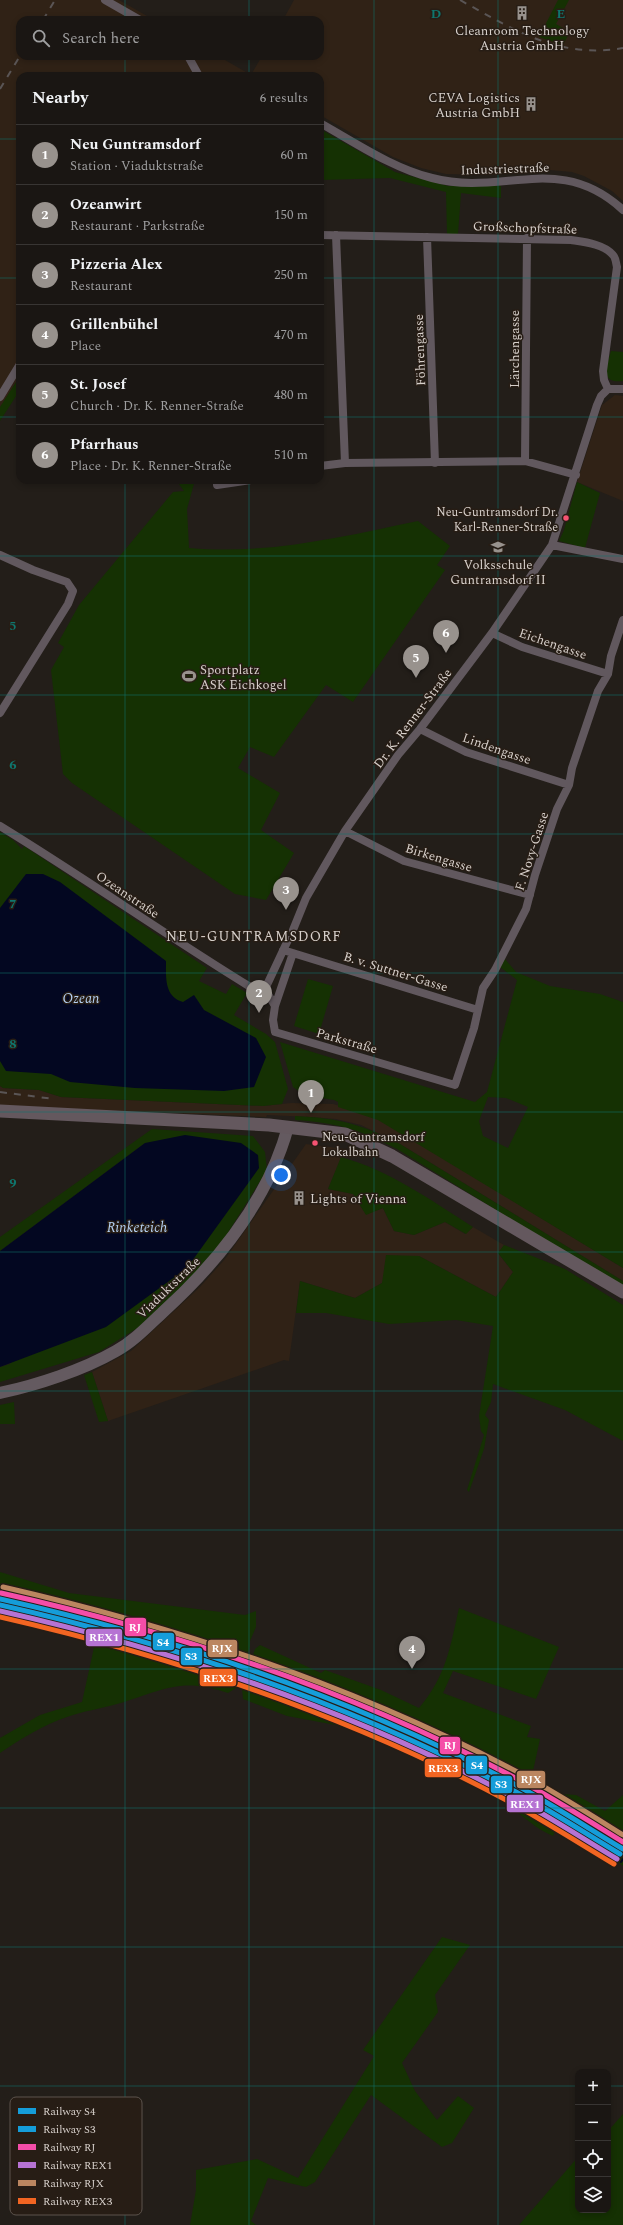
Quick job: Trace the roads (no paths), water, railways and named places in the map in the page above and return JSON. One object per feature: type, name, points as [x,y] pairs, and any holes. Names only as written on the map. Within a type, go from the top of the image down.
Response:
[{"type":"main road","points":[[0,1111],[170,1118],[336,1132],[369,1144],[623,1292]]},
{"type":"street","points":[[105,0],[133,16]]},
{"type":"street","points":[[190,60],[197,72]]},
{"type":"street","name":"Industriestraße","points":[[324,125],[385,160],[432,178],[451,182],[486,182],[543,178],[570,180],[594,188],[623,210]]},
{"type":"street","name":"Großschopfstraße","points":[[324,235],[527,238],[586,242],[604,249],[614,256],[617,267],[603,371],[604,380],[608,389]]},
{"type":"street","points":[[336,235],[345,463]]},
{"type":"street","name":"Föhrengasse","points":[[427,237],[435,463]]},
{"type":"street","name":"Lärchengasse","points":[[525,461],[527,238]]},
{"type":"street","points":[[0,397],[16,371]]},
{"type":"street","points":[[608,389],[623,390]]},
{"type":"street","name":"Dr. K. Renner-Straße","points":[[293,930],[306,898],[345,831],[398,755],[420,729],[492,632],[552,545],[576,475],[597,405],[601,396],[608,389]]},
{"type":"street","points":[[324,466],[345,463],[525,461],[576,475]]},
{"type":"street","points":[[217,485],[224,484]]},
{"type":"street","points":[[552,545],[623,559]]},
{"type":"street","points":[[0,555],[33,570],[67,582],[73,590],[68,604],[0,713]]},
{"type":"street","name":"F. Novy-Gasse","points":[[455,1085],[478,1010],[483,988],[495,970],[522,917],[557,808],[569,785],[572,768],[598,691],[608,674],[611,656],[623,620]]},
{"type":"street","name":"Eichengasse","points":[[492,632],[522,647],[608,674]]},
{"type":"street","name":"Lindengasse","points":[[420,729],[466,752],[569,785]]},
{"type":"street","name":"Ozeanstraße","points":[[0,826],[49,856],[186,948],[252,988],[265,989]]},
{"type":"street","name":"Birkengasse","points":[[345,831],[404,861],[530,895]]},
{"type":"street","points":[[275,1006],[265,989],[288,940]]},
{"type":"street","name":"B. v. Suttner-Gasse","points":[[283,950],[478,1010]]},
{"type":"street","points":[[275,1006],[293,953]]},
{"type":"street","name":"Parkstraße","points":[[275,1006],[273,1020],[275,1032],[455,1085]]},
{"type":"street","name":"Viaduktstraße","points":[[0,1393],[40,1382],[116,1351],[138,1336],[208,1268],[232,1237],[261,1193],[276,1166],[288,1127]]},
{"type":"water","name":"Ozean","points":[[26,874],[43,874],[60,882],[166,961],[167,986],[172,996],[183,1002],[194,995],[204,1010],[256,1038],[266,1057],[254,1087],[224,1091],[135,1088],[70,1082],[51,1074],[6,1071],[0,1061],[0,908]]},
{"type":"water","name":"Rinketeich","points":[[185,1135],[241,1143],[258,1155],[259,1168],[187,1268],[106,1327],[0,1367],[0,1251],[145,1143]]},
{"type":"railway","points":[[45,16],[55,0]]},
{"type":"railway","points":[[460,0],[518,31],[558,46],[600,50],[623,48]]},
{"type":"railway","points":[[0,89],[18,60]]},
{"type":"railway","points":[[0,1092],[54,1099]]},
{"type":"rail line","name":"RJX","points":[[3,1587],[70,1603],[204,1642],[270,1664],[335,1689],[400,1716],[525,1776],[623,1835]]},
{"type":"rail line","name":"RJ","points":[[1,1593],[68,1609],[202,1647],[268,1669],[333,1694],[460,1750],[521,1781],[623,1842]]},
{"type":"rail line","name":"S4","points":[[0,1599],[134,1633],[200,1653],[330,1699],[457,1755],[518,1786],[623,1849]]},
{"type":"rail line","name":"S3","points":[[0,1605],[67,1621],[199,1659],[328,1705],[455,1761],[516,1792],[620,1854]]},
{"type":"rail line","name":"REX1","points":[[0,1611],[66,1627],[198,1665],[327,1711],[390,1737],[513,1797],[617,1859]]},
{"type":"rail line","name":"REX3","points":[[0,1617],[66,1633],[197,1671],[325,1717],[450,1771],[510,1802],[614,1864]]},
{"type":"place","name":"Cleanroom Technology Austria GmbH","points":[[522,13]]},
{"type":"place","name":"CEVA Logistics Austria GmbH","points":[[531,104]]},
{"type":"place","name":"Neu-Guntramsdorf Dr. Karl-Renner-Straße","points":[[566,518]]},
{"type":"place","name":"Volksschule Guntramsdorf II","points":[[498,547]]},
{"type":"place","name":"Pfarrhaus","points":[[446,653]]},
{"type":"place","name":"Sportplatz ASK Eichkogel","points":[[189,676]]},
{"type":"place","name":"St. Josef","points":[[416,678]]},
{"type":"place","name":"Pizzeria Alex","points":[[286,910]]},
{"type":"place","name":"Ozeanwirt","points":[[259,1013]]},
{"type":"place","name":"Neu Guntramsdorf","points":[[311,1113]]},
{"type":"place","name":"Neu-Guntramsdorf Lokalbahn","points":[[315,1143]]},
{"type":"place","name":"Lights of Vienna","points":[[299,1198]]},
{"type":"place","name":"Grillenbühel","points":[[412,1669]]},
{"type":"district","name":"NEU-GUNTRAMSDORF","points":[[254,936]]}]
